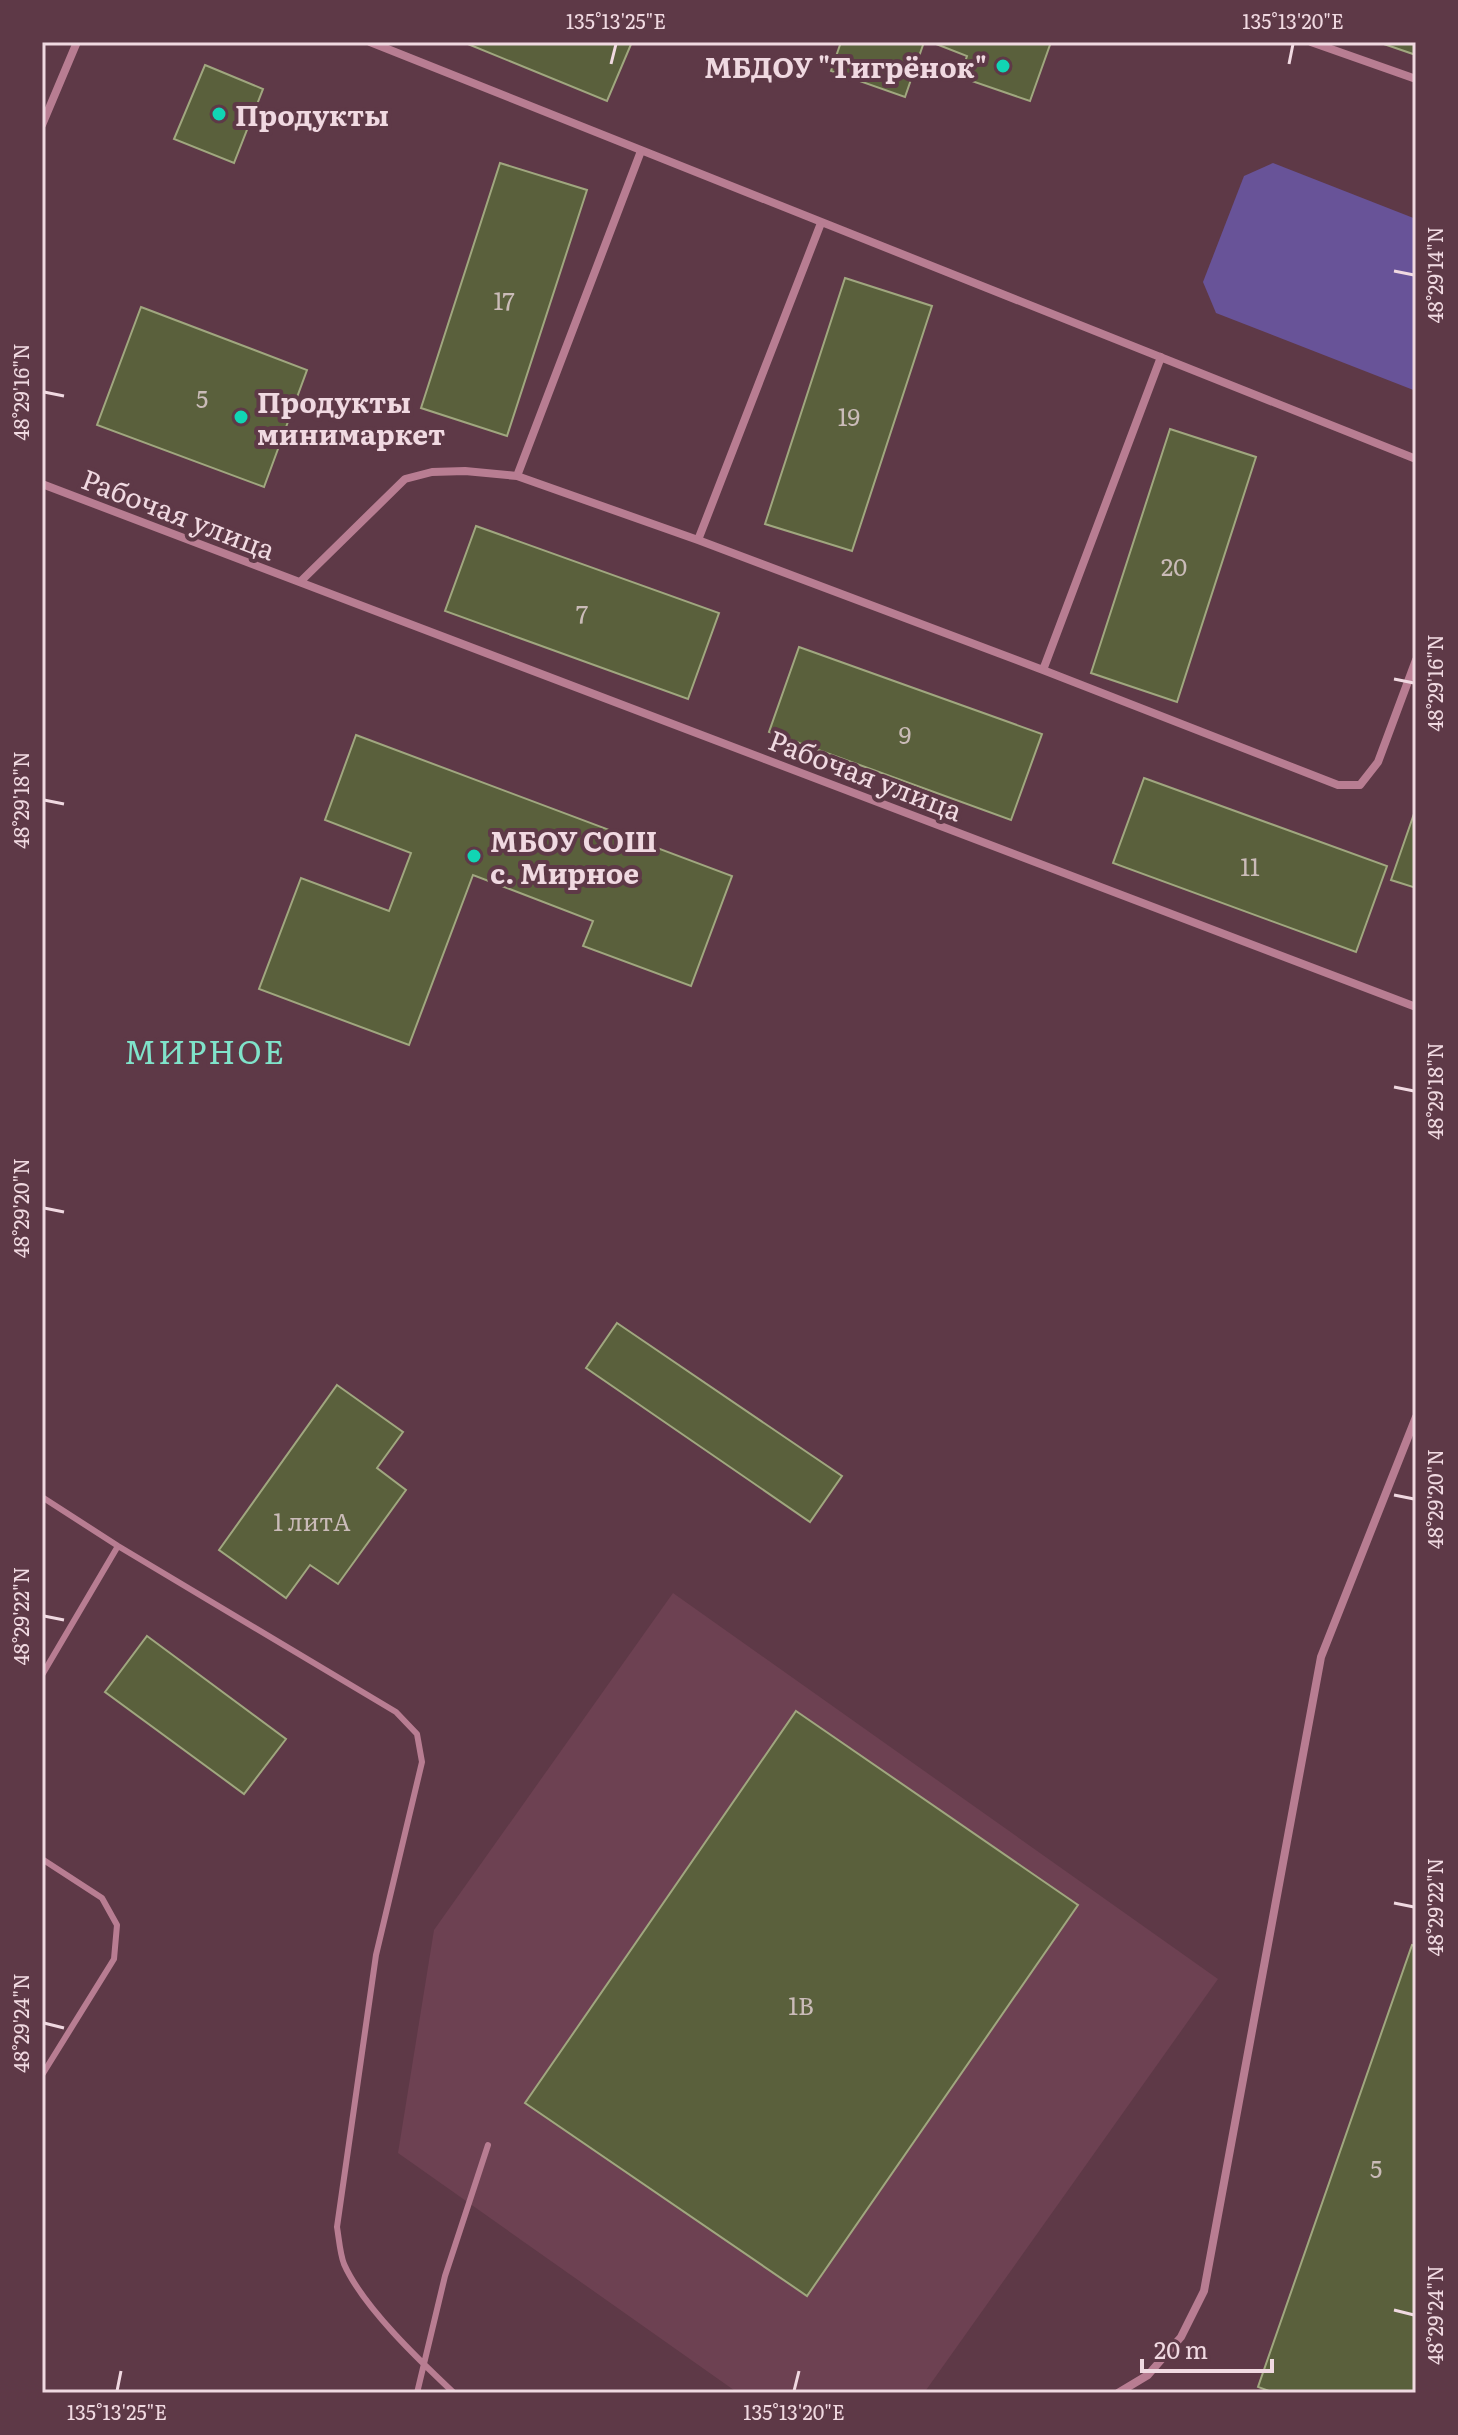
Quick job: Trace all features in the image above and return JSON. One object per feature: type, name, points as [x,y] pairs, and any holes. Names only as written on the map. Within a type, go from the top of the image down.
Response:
[{"type":"street","points":[[42,125],[77,42]]},
{"type":"street","points":[[370,42],[1416,459]]},
{"type":"street","points":[[1311,42],[1416,79]]},
{"type":"street","points":[[517,476],[641,151]]},
{"type":"street","points":[[698,540],[821,223]]},
{"type":"street","points":[[1043,670],[1161,357]]},
{"type":"street","name":"Рабочая улица","points":[[300,582],[405,479],[432,472],[465,471],[517,476],[698,540],[1338,785],[1360,785],[1378,762],[1416,660]]},
{"type":"street","name":"Рабочая улица","points":[[42,484],[1416,1007]]},
{"type":"street","points":[[1118,2393],[1148,2375],[1181,2337],[1204,2291],[1321,1657],[1416,1417]]},
{"type":"lane","points":[[42,1497],[118,1546],[396,1712],[417,1734],[422,1762],[376,1955],[337,2227],[343,2263],[369,2303],[423,2365],[454,2393]]},
{"type":"lane","points":[[42,1675],[118,1546]]},
{"type":"lane","points":[[42,1859],[102,1898],[117,1925],[114,1959],[42,2075]]},
{"type":"lane","points":[[417,2393],[445,2276],[488,2145]]},
{"type":"shaded area","points":[[1273,163],[1416,219],[1416,391],[1216,313],[1203,282],[1244,176]]},
{"type":"shaded area","points":[[673,1593],[1218,1979],[924,2393],[738,2393],[398,2153],[434,1930]]},
{"type":"building","points":[[463,42],[632,42],[607,101]]},
{"type":"building","name":"МБДОУ \"Тигрёнок\"","points":[[841,42],[924,42],[905,97],[831,71]]},
{"type":"building","name":"МБДОУ \"Тигрёнок\"","points":[[931,42],[1051,42],[1030,101],[960,77],[967,56]]},
{"type":"building","points":[[1378,42],[1416,42],[1416,55]]},
{"type":"building","name":"Продукты","points":[[205,65],[263,89],[234,163],[174,139]]},
{"type":"building","points":[[500,163],[587,190],[507,436],[421,408]]},
{"type":"building","points":[[845,278],[932,306],[852,551],[765,524]]},
{"type":"building","points":[[141,307],[307,370],[264,487],[97,425]]},
{"type":"building","points":[[1170,429],[1256,457],[1177,702],[1091,673]]},
{"type":"building","points":[[476,526],[719,613],[688,699],[445,611]]},
{"type":"building","points":[[799,647],[1042,734],[1011,820],[769,732]]},
{"type":"building","points":[[356,735],[732,876],[691,986],[583,946],[593,921],[473,875],[409,1045],[259,989],[301,878],[389,911],[411,853],[325,820]]},
{"type":"building","points":[[1144,778],[1387,866],[1356,952],[1113,863]]},
{"type":"building","points":[[1416,808],[1416,888],[1391,880]]},
{"type":"building","points":[[617,1323],[842,1476],[810,1522],[586,1368]]},
{"type":"building","points":[[337,1385],[403,1432],[377,1468],[406,1490],[338,1584],[310,1565],[286,1598],[219,1550]]},
{"type":"building","points":[[147,1636],[286,1739],[244,1794],[105,1692]]},
{"type":"building","points":[[796,1711],[1078,1905],[807,2296],[525,2103]]},
{"type":"building","points":[[1412,1945],[1416,1946],[1416,2393],[1275,2393],[1258,2387]]},
{"type":"place","name":"МБДОУ \"Тигрёнок\"","points":[[1003,66]]},
{"type":"place","name":"Продукты","points":[[219,114]]},
{"type":"place","name":"Продукты минимаркет","points":[[241,417]]},
{"type":"place","name":"МБОУ СОШ с. Мирное","points":[[474,856]]},
{"type":"district","name":"МИРНОЕ","points":[[205,1050]]}]
